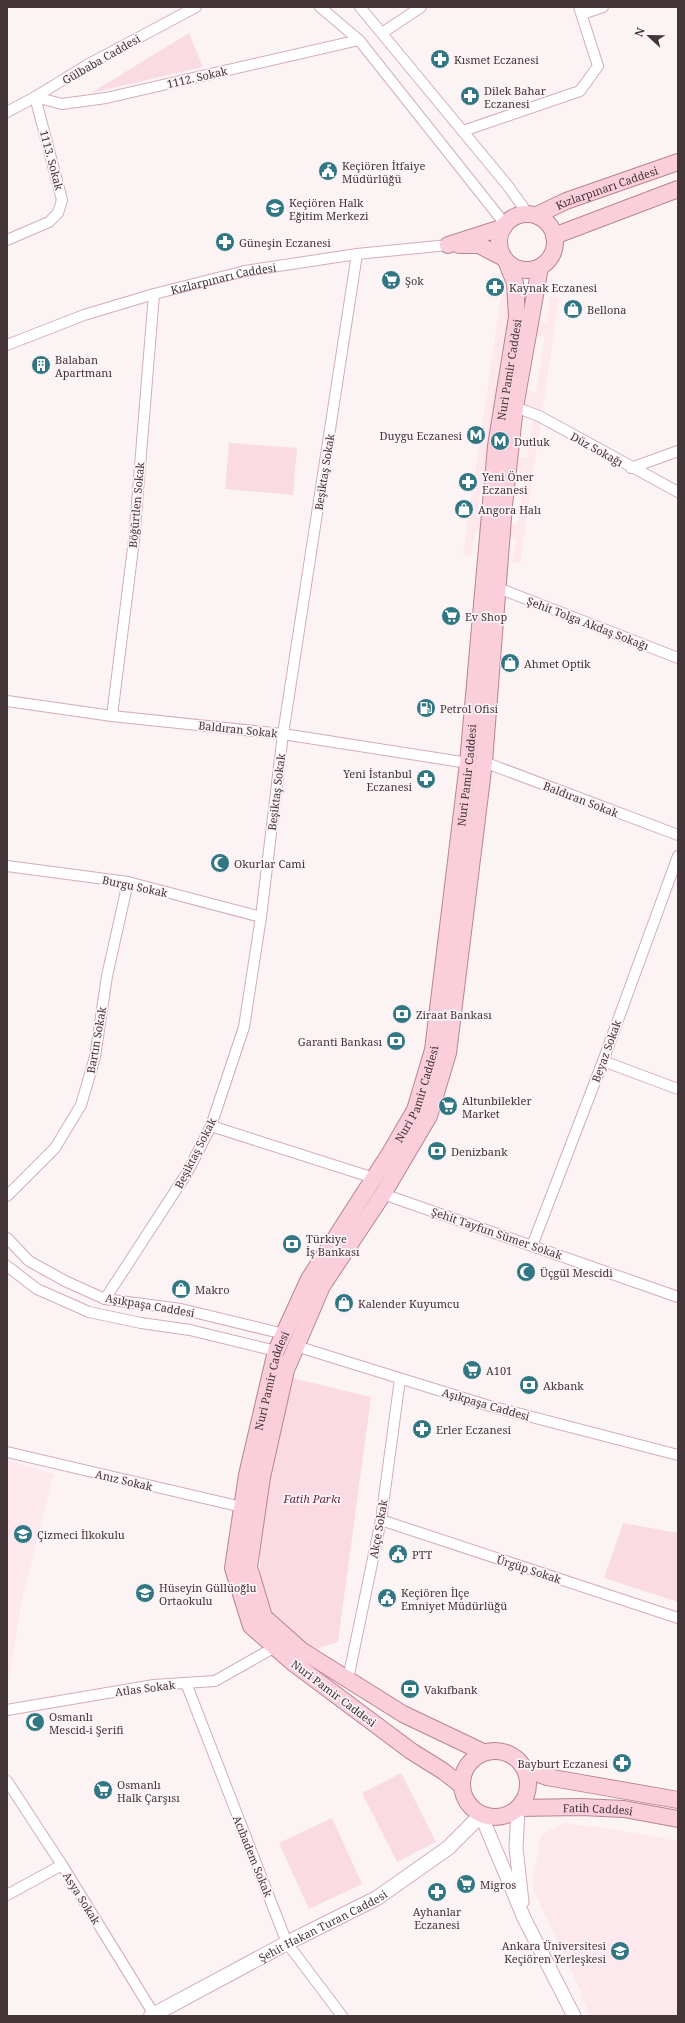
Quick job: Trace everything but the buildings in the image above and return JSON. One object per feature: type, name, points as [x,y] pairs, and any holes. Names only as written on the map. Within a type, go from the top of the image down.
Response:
[{"type":"main road","name":"Kızlarpınarı Caddesi","points":[[532,215],[566,201],[678,162]]},
{"type":"main road","points":[[554,236],[678,189]]},
{"type":"main road","points":[[448,244],[479,245],[522,270],[531,270],[546,263],[554,250],[554,236],[551,227],[545,220],[532,215],[511,218],[504,225],[499,239],[498,249],[505,260]]},
{"type":"main road","points":[[448,244],[504,225]]},
{"type":"main road","name":"Nuri Pamir Caddesi","points":[[461,1785],[444,1771],[411,1751],[292,1662],[251,1626],[233,1568],[247,1474],[276,1351],[309,1279],[374,1178],[415,1110],[433,1050],[468,763],[496,446],[517,317],[515,283],[505,260]]},
{"type":"main road","name":"Nuri Pamir Caddesi","points":[[483,1752],[403,1714],[301,1650],[264,1617],[249,1567],[262,1477],[286,1370],[322,1286],[384,1194],[429,1116],[448,1054],[484,762],[504,505],[515,407],[540,267]]},
{"type":"main road","points":[[284,1334],[296,1346]]},
{"type":"main road","points":[[276,1351],[296,1346]]},
{"type":"main road","points":[[492,1750],[511,1755],[519,1761],[525,1769],[528,1778],[528,1790],[524,1800],[518,1808],[500,1817],[481,1815],[467,1803],[461,1785],[463,1774],[467,1765],[483,1752],[492,1750]]},
{"type":"main road","name":"Fatih Caddesi","points":[[525,1769],[547,1777],[678,1800]]},
{"type":"main road","name":"Fatih Caddesi","points":[[518,1808],[581,1807],[624,1809],[678,1819]]},
{"type":"main road","name":"Şehit Hakan Turan Caddesi","points":[[153,2015],[287,1943],[377,1898],[448,1848],[481,1815]]},
{"type":"street","name":"Gülbaba Caddesi","points":[[7,112],[35,98],[86,65],[196,7]]},
{"type":"street","points":[[320,7],[359,40],[504,225]]},
{"type":"street","points":[[360,7],[532,215]]},
{"type":"street","points":[[382,33],[421,7]]},
{"type":"street","points":[[463,131],[580,91],[598,66],[580,11],[603,7]]},
{"type":"street","name":"1112. Sokak","points":[[35,98],[62,104],[106,98],[359,40]]},
{"type":"street","name":"1113. Sokak","points":[[7,240],[49,222],[58,213],[62,200],[35,98]]},
{"type":"street","name":"Kızlarpınarı Caddesi","points":[[7,345],[84,315],[154,294],[244,271],[357,254],[448,244]]},
{"type":"street","name":"Beşiktaş Sokak","points":[[106,1299],[187,1173],[211,1126],[244,1027],[261,917],[283,734],[357,254]]},
{"type":"street","name":"Böğürtlen Sokak","points":[[112,716],[134,540],[154,294]]},
{"type":"street","name":"Düz Sokağı","points":[[515,407],[539,416],[631,468],[678,492]]},
{"type":"street","points":[[631,468],[678,451]]},
{"type":"street","name":"Şehit Tolga Akdaş Sokağı","points":[[498,588],[678,658]]},
{"type":"street","name":"Baldıran Sokak","points":[[7,701],[112,716],[283,734],[468,763]]},
{"type":"street","name":"Baldıran Sokak","points":[[484,762],[678,835]]},
{"type":"street","name":"Beyaz Sokak","points":[[532,1246],[678,856]]},
{"type":"street","name":"Burgu Sokak","points":[[7,866],[128,882],[261,917]]},
{"type":"street","name":"Bartın Sokak","points":[[7,1196],[55,1148],[81,1105],[95,1057],[107,976],[128,882]]},
{"type":"street","points":[[602,1061],[678,1089]]},
{"type":"street","points":[[211,1126],[374,1178]]},
{"type":"street","name":"Şehit Tayfun Sümer Sokak","points":[[384,1194],[678,1297]]},
{"type":"street","name":"Aşıkpaşa Caddesi","points":[[7,1238],[30,1261],[65,1281],[106,1299],[181,1309],[284,1334]]},
{"type":"street","name":"Aşıkpaşa Caddesi","points":[[7,1266],[37,1289],[89,1312],[141,1323],[190,1330],[276,1351]]},
{"type":"street","name":"Aşıkpaşa Caddesi","points":[[296,1346],[486,1405],[678,1455]]},
{"type":"street","name":"Akçe Sokak","points":[[348,1679],[381,1520],[400,1379]]},
{"type":"street","name":"Anız Sokak","points":[[7,1452],[242,1507]]},
{"type":"street","name":"Ürgüp Sokak","points":[[381,1520],[678,1618]]},
{"type":"street","name":"Atlas Sokak","points":[[7,1710],[154,1685],[215,1681],[275,1647]]},
{"type":"street","name":"Acıbadem Sokak","points":[[186,1683],[287,1943],[342,2016]]},
{"type":"street","name":"Asya Sokak","points":[[7,1781],[62,1865],[153,2015]]},
{"type":"street","points":[[518,1808],[516,1848],[524,1918]]},
{"type":"street","points":[[481,1815],[524,1918],[574,2016]]},
{"type":"street","points":[[7,1896],[62,1865]]},
{"type":"shaded area","points":[[502,290],[510,291],[507,316],[547,322],[550,297],[559,298],[520,563],[512,562],[516,538],[475,532],[471,556],[463,555]],"holes":[[[505,331],[545,337],[536,392],[496,386]],[[494,400],[535,407],[527,458],[486,452]],[[484,466],[525,472],[518,524],[477,518]]]},
{"type":"shaded area","name":"Çizmeci İlkokulu","points":[[7,1460],[54,1474],[23,1594],[7,1688]]},
{"type":"shaded area","name":"Ankara Üniversitesi Keçiören Yerleşkesi","points":[[564,1823],[678,1841],[678,2016],[590,2016],[581,1997],[583,1996],[532,1887],[541,1835]]},
{"type":"green space","points":[[189,33],[203,67],[91,93]]},
{"type":"green space","points":[[229,443],[297,448],[293,495],[225,489]]},
{"type":"green space","name":"Fatih Parkı","points":[[292,1378],[371,1397],[338,1642],[316,1649],[293,1636],[272,1613],[260,1580],[260,1546],[268,1481]]},
{"type":"green space","points":[[623,1523],[678,1533],[678,1602],[604,1578]]},
{"type":"green space","points":[[401,1773],[436,1842],[397,1862],[362,1793]]},
{"type":"green space","points":[[332,1818],[362,1884],[309,1909],[279,1843]]},
{"type":"place","name":"Kısmet Eczanesi","points":[[440,59]]},
{"type":"place","name":"Dilek Bahar Eczanesi","points":[[470,96]]},
{"type":"place","name":"Keçiören İtfaiye Müdürlüğü","points":[[328,171]]},
{"type":"place","name":"Keçiören Halk Eğitim Merkezi","points":[[275,208]]},
{"type":"place","name":"Güneşin Eczanesi","points":[[225,242]]},
{"type":"place","name":"Şok","points":[[391,280]]},
{"type":"place","name":"Kaynak Eczanesi","points":[[495,287]]},
{"type":"place","name":"Bellona","points":[[573,309]]},
{"type":"place","name":"Balaban Apartmanı","points":[[41,365]]},
{"type":"place","name":"Duygu Eczanesi","points":[[476,435]]},
{"type":"place","name":"Dutluk","points":[[500,441]]},
{"type":"place","name":"Yeni Öner Eczanesi","points":[[468,482]]},
{"type":"place","name":"Angora Halı","points":[[464,509]]},
{"type":"place","name":"Ev Shop","points":[[451,616]]},
{"type":"place","name":"Ahmet Optik","points":[[510,663]]},
{"type":"place","name":"Petrol Ofisi","points":[[426,708]]},
{"type":"place","name":"Yeni İstanbul Eczanesi","points":[[426,779]]},
{"type":"place","name":"Okurlar Cami","points":[[220,863]]},
{"type":"place","name":"Ziraat Bankası","points":[[402,1014]]},
{"type":"place","name":"Garanti Bankası","points":[[396,1041]]},
{"type":"place","name":"Altunbilekler Market","points":[[448,1106]]},
{"type":"place","name":"Denizbank","points":[[437,1151]]},
{"type":"place","name":"Türkiye İş Bankası","points":[[292,1244]]},
{"type":"place","name":"Üçgül Mescidi","points":[[526,1272]]},
{"type":"place","name":"Makro","points":[[181,1289]]},
{"type":"place","name":"Kalender Kuyumcu","points":[[344,1303]]},
{"type":"place","name":"A101","points":[[472,1370]]},
{"type":"place","name":"Akbank","points":[[529,1385]]},
{"type":"place","name":"Erler Eczanesi","points":[[422,1429]]},
{"type":"place","name":"Çizmeci İlkokulu","points":[[23,1534]]},
{"type":"place","name":"PTT","points":[[398,1554]]},
{"type":"place","name":"Hüseyin Güllüoğlu Ortaokulu","points":[[145,1593]]},
{"type":"place","name":"Keçiören İlçe Emniyet Müdürlüğü","points":[[387,1598]]},
{"type":"place","name":"Vakıfbank","points":[[410,1689]]},
{"type":"place","name":"Osmanlı Mescid-i Şerifi","points":[[35,1722]]},
{"type":"place","name":"Bayburt Eczanesi","points":[[622,1763]]},
{"type":"place","name":"Osmanlı Halk Çarşısı","points":[[103,1790]]},
{"type":"place","name":"Migros","points":[[466,1884]]},
{"type":"place","name":"Ayhanlar Eczanesi","points":[[437,1892]]},
{"type":"place","name":"Ankara Üniversitesi Keçiören Yerleşkesi","points":[[620,1951]]}]
